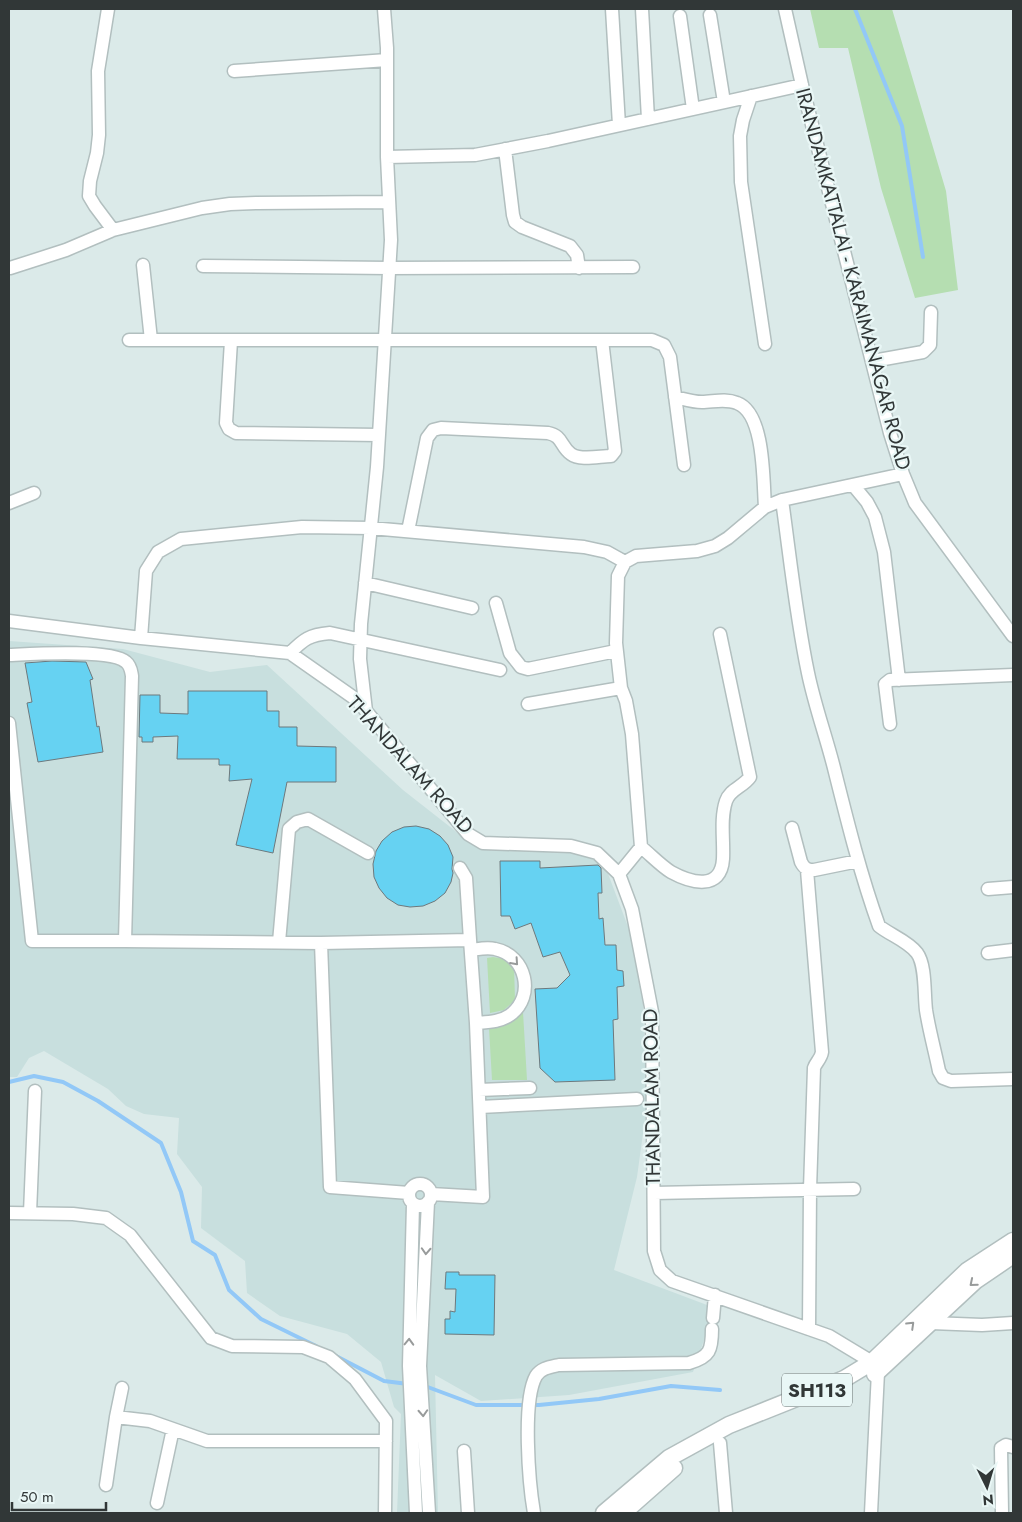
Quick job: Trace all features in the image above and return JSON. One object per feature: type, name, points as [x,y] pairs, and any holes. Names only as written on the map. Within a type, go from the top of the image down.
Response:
[{"type":"main road","name":"SH113","points":[[604,1513],[669,1458],[729,1425],[875,1367],[968,1271],[1013,1240]]},
{"type":"main road","name":"SH113","points":[[623,1513],[675,1467],[734,1436],[850,1389],[931,1323],[975,1281],[1013,1255]]},
{"type":"street","points":[[108,9],[98,71],[97,154],[90,180],[89,196],[113,230]]},
{"type":"street","points":[[366,711],[360,659],[360,639],[379,435],[391,240],[387,158],[387,60],[384,9]]},
{"type":"street","points":[[612,9],[619,125]]},
{"type":"street","points":[[642,9],[648,119]]},
{"type":"street","name":"IRANDAMKATTALAI - KARAIMANAGAR ROAD","points":[[785,9],[802,85],[890,433],[903,474],[915,503],[1013,636]]},
{"type":"street","points":[[710,15],[724,102]]},
{"type":"street","points":[[680,16],[693,109]]},
{"type":"street","points":[[234,71],[387,60]]},
{"type":"street","points":[[387,158],[474,155],[802,85]]},
{"type":"street","points":[[752,96],[743,120],[740,136],[740,182],[765,344]]},
{"type":"street","points":[[505,149],[515,222],[522,227],[570,246],[575,250],[579,268]]},
{"type":"street","points":[[10,268],[66,250],[113,230],[202,208],[230,204],[389,202]]},
{"type":"street","points":[[143,265],[151,340]]},
{"type":"street","points":[[203,266],[389,268],[633,267]]},
{"type":"street","points":[[873,362],[923,352],[930,345],[931,312]]},
{"type":"street","points":[[129,340],[652,340],[664,346],[670,357],[684,465]]},
{"type":"street","points":[[231,340],[226,423],[229,429],[236,433],[379,435]]},
{"type":"street","points":[[408,531],[427,438],[433,430],[441,428],[548,433],[558,437],[572,455],[579,457],[611,456],[614,454],[602,340]]},
{"type":"street","points":[[675,397],[701,402],[725,400],[737,403],[748,410],[756,426],[761,450],[765,507]]},
{"type":"street","points":[[618,874],[641,847],[632,734],[626,701],[621,688],[616,651],[618,576],[625,562],[636,556],[697,551],[715,546],[728,538],[765,507],[782,500],[903,474]]},
{"type":"street","points":[[853,485],[867,502],[875,517],[884,552],[899,680]]},
{"type":"street","points":[[9,503],[34,493]]},
{"type":"street","points":[[782,500],[800,633],[814,700],[828,744],[858,860],[879,926],[917,952],[922,963],[926,1011],[939,1071],[943,1078],[951,1081],[1013,1079]]},
{"type":"street","points":[[141,638],[146,571],[158,552],[181,539],[302,527],[371,528],[584,547],[607,552],[625,562]]},
{"type":"street","points":[[366,584],[472,608]]},
{"type":"street","points":[[496,602],[510,653],[521,667],[528,669],[616,651]]},
{"type":"street","name":"THANDALAM ROAD","points":[[9,621],[141,638],[290,653],[357,700],[468,834],[484,843],[571,846],[597,853],[618,874],[632,909],[652,1012],[654,1251],[660,1270],[672,1281],[829,1336],[875,1367]]},
{"type":"street","points":[[290,653],[303,640],[314,634],[330,633],[500,670]]},
{"type":"street","points":[[641,847],[670,871],[696,882],[711,881],[720,874],[723,860],[723,816],[726,799],[733,790],[745,784],[750,777],[720,634]]},
{"type":"street","points":[[9,655],[98,654],[125,661],[130,666],[132,676],[125,940]]},
{"type":"street","points":[[890,724],[885,684],[890,680],[1013,675]]},
{"type":"street","points":[[528,704],[621,688]]},
{"type":"street","points":[[9,723],[32,941],[125,940],[470,945],[508,954],[517,962],[525,980],[523,999],[511,1014],[499,1020],[476,1022]]},
{"type":"street","points":[[279,942],[289,829],[297,822],[308,819],[368,853]]},
{"type":"street","points":[[792,828],[801,862],[807,870],[822,1052],[814,1068],[810,1190],[809,1329]]},
{"type":"street","points":[[807,870],[858,860]]},
{"type":"street","points":[[321,943],[330,1187],[411,1198],[419,1206],[430,1198],[482,1197],[476,1022],[466,878],[460,868]]},
{"type":"street","points":[[988,889],[1013,887]]},
{"type":"street","points":[[988,953],[1013,950]]},
{"type":"street","points":[[479,1090],[530,1088]]},
{"type":"street","points":[[30,1213],[35,1091]]},
{"type":"street","points":[[480,1107],[637,1099]]},
{"type":"street","points":[[416,1513],[411,1188],[419,1183],[427,1186],[430,1198],[414,1366],[429,1513]]},
{"type":"street","points":[[654,1193],[854,1189]]},
{"type":"street","points":[[9,1213],[73,1214],[106,1218],[130,1235],[211,1338],[232,1346],[303,1347],[329,1357],[355,1378],[386,1422],[385,1513]]},
{"type":"street","points":[[534,1513],[530,1489],[528,1414],[531,1389],[537,1375],[546,1367],[559,1365],[689,1364],[702,1359],[710,1350],[714,1295]]},
{"type":"street","points":[[931,1323],[982,1325],[1013,1323]]},
{"type":"street","points":[[871,1513],[875,1367]]},
{"type":"street","points":[[106,1485],[122,1388]]},
{"type":"street","points":[[116,1417],[150,1421],[206,1441],[386,1441]]},
{"type":"street","points":[[157,1503],[173,1429]]},
{"type":"street","points":[[720,1443],[726,1513]]},
{"type":"street","points":[[1002,1513],[1001,1448],[1006,1445],[1013,1447]]},
{"type":"street","points":[[464,1451],[468,1513]]},
{"type":"shaded area","points":[[9,641],[123,649],[210,672],[267,665],[403,790],[477,848],[566,851],[604,863],[630,932],[643,1004],[647,1104],[637,1177],[614,1270],[715,1308],[693,1372],[569,1395],[481,1401],[435,1375],[438,1513],[397,1513],[401,1414],[394,1407],[381,1362],[347,1334],[280,1316],[247,1293],[245,1261],[201,1228],[202,1187],[177,1154],[179,1118],[144,1114],[126,1106],[108,1089],[44,1051],[29,1058],[17,1077],[9,1077]]},
{"type":"green space","points":[[810,9],[892,9],[946,191],[958,290],[915,298],[881,188],[848,48],[819,48]]},
{"type":"green space","points":[[487,958],[505,959],[514,966],[515,1000],[504,1010],[490,1013]]},
{"type":"green space","points":[[523,1012],[527,1080],[492,1080],[489,1028],[508,1023],[516,1019]]},
{"type":"building","points":[[52,661],[86,662],[93,679],[90,680],[103,752],[38,762],[27,703],[32,702],[25,663]]},
{"type":"building","points":[[188,691],[267,691],[267,711],[279,711],[279,727],[297,727],[297,746],[336,747],[336,782],[287,782],[273,853],[236,845],[252,779],[229,781],[230,765],[219,765],[219,759],[177,759],[178,736],[153,737],[153,742],[142,742],[142,737],[139,737],[140,695],[160,695],[160,713],[188,714]]},
{"type":"building","points":[[416,826],[429,829],[440,836],[448,845],[453,857],[453,873],[445,893],[435,901],[423,906],[410,907],[398,905],[387,898],[379,888],[374,877],[373,864],[376,851],[382,841],[392,832],[404,827]]},
{"type":"building","points":[[500,861],[540,861],[540,868],[598,865],[601,868],[602,893],[598,893],[599,919],[603,918],[605,945],[616,945],[617,970],[623,971],[624,986],[617,987],[618,1019],[613,1020],[615,1080],[555,1082],[540,1068],[535,989],[557,988],[570,975],[560,952],[543,957],[531,923],[515,929],[510,916],[501,916]]},
{"type":"building","points":[[446,1272],[459,1272],[459,1275],[495,1275],[494,1335],[445,1334],[445,1319],[450,1319],[450,1311],[455,1312],[456,1289],[445,1289]]},
{"type":"waterway","points":[[855,9],[902,126],[923,257]]},
{"type":"waterway","points":[[9,1082],[34,1076],[63,1082],[98,1101],[161,1143],[181,1192],[193,1241],[215,1255],[229,1290],[261,1319],[316,1346]]},
{"type":"waterway","points":[[336,1356],[384,1381],[408,1384]]},
{"type":"waterway","points":[[425,1386],[476,1405],[539,1405],[599,1399],[671,1386],[720,1390]]}]
